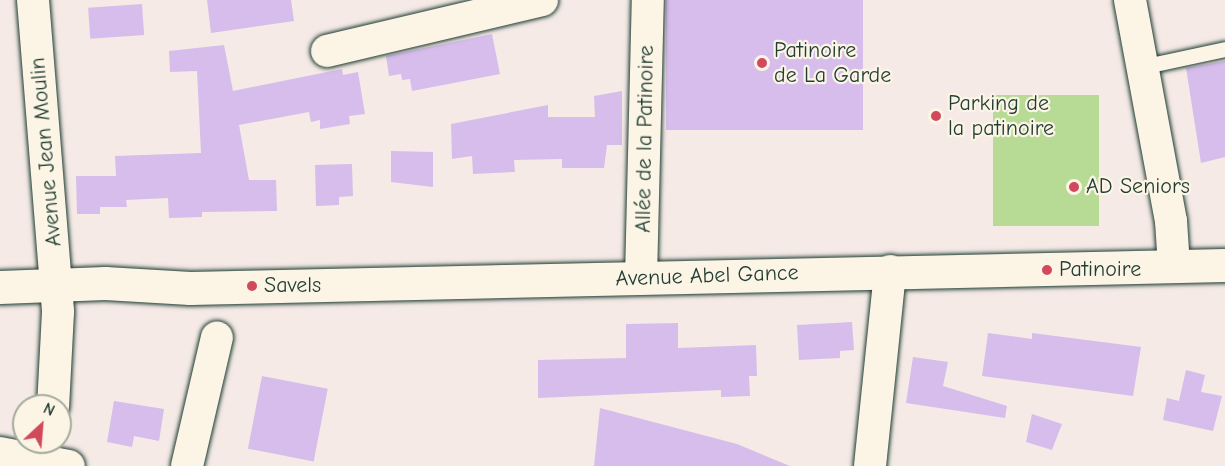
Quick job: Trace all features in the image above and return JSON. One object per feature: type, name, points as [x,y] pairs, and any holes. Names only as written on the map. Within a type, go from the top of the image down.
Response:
[{"type":"main road","name":"Avenue Abel Gance","points":[[0,287],[106,304],[190,288],[1225,265]]},
{"type":"main road","name":"Avenue Abel Gance","points":[[0,306],[56,295]]},
{"type":"street","name":"Avenue Jean Moulin","points":[[33,0],[56,295],[53,394]]},
{"type":"street","points":[[327,51],[542,0]]},
{"type":"street","name":"Allée de la Patinoire","points":[[641,278],[648,0]]},
{"type":"street","points":[[1130,0],[1171,221],[1174,266]]},
{"type":"street","points":[[870,466],[890,271]]},
{"type":"street","points":[[187,466],[217,337]]},
{"type":"street","points":[[0,453],[54,459]]},
{"type":"lane","points":[[1142,67],[1225,49]]},
{"type":"green space","points":[[993,95],[1099,95],[1099,226],[993,226]]},
{"type":"building","points":[[207,0],[291,0],[294,21],[211,33]]},
{"type":"building","name":"Patinoire de La Garde","points":[[666,0],[863,0],[863,130],[666,130]]},
{"type":"building","points":[[142,4],[144,35],[90,39],[88,8]]},
{"type":"building","points":[[492,34],[500,74],[412,91],[410,79],[402,80],[401,74],[389,76],[386,56]]},
{"type":"building","points":[[224,45],[233,91],[342,69],[343,75],[358,72],[365,114],[349,116],[350,124],[320,129],[320,120],[311,122],[309,112],[239,125],[249,180],[276,180],[277,211],[202,212],[202,217],[169,218],[168,198],[126,200],[127,207],[100,207],[100,214],[77,214],[76,176],[116,176],[115,156],[201,153],[197,71],[170,72],[169,51]]},
{"type":"building","points":[[1225,61],[1225,157],[1201,163],[1186,68]]},
{"type":"building","points":[[622,91],[622,145],[607,145],[604,168],[562,168],[562,159],[514,160],[515,172],[473,174],[472,156],[452,159],[451,124],[548,105],[548,117],[595,117],[594,96]]},
{"type":"building","points":[[391,151],[433,152],[433,187],[391,182]]},
{"type":"building","points":[[352,164],[353,196],[339,197],[339,205],[316,206],[315,165]]},
{"type":"building","points":[[852,322],[854,350],[840,351],[840,358],[799,360],[797,325]]},
{"type":"building","points":[[678,323],[678,348],[756,345],[757,376],[749,376],[750,396],[721,397],[721,390],[538,398],[538,360],[626,358],[626,324]]},
{"type":"building","points":[[988,333],[1032,339],[1032,333],[1141,347],[1133,396],[982,376]]},
{"type":"building","points":[[913,357],[948,362],[943,386],[1007,406],[1005,418],[906,403]]},
{"type":"building","points":[[1186,370],[1205,375],[1201,392],[1222,396],[1213,431],[1163,420],[1167,398],[1179,401]]},
{"type":"building","points":[[262,376],[328,389],[314,461],[248,449]]},
{"type":"building","points":[[114,401],[164,409],[159,441],[134,436],[132,447],[107,442]]},
{"type":"building","points":[[600,408],[737,444],[790,466],[594,466]]},
{"type":"building","points":[[1032,414],[1062,424],[1052,450],[1026,442]]},
{"type":"place","name":"Patinoire de La Garde","points":[[762,63]]},
{"type":"place","name":"Parking de la patinoire","points":[[936,116]]},
{"type":"place","name":"AD Seniors","points":[[1074,187]]},
{"type":"place","name":"Patinoire","points":[[1047,270]]},
{"type":"place","name":"Savels","points":[[252,286]]}]
